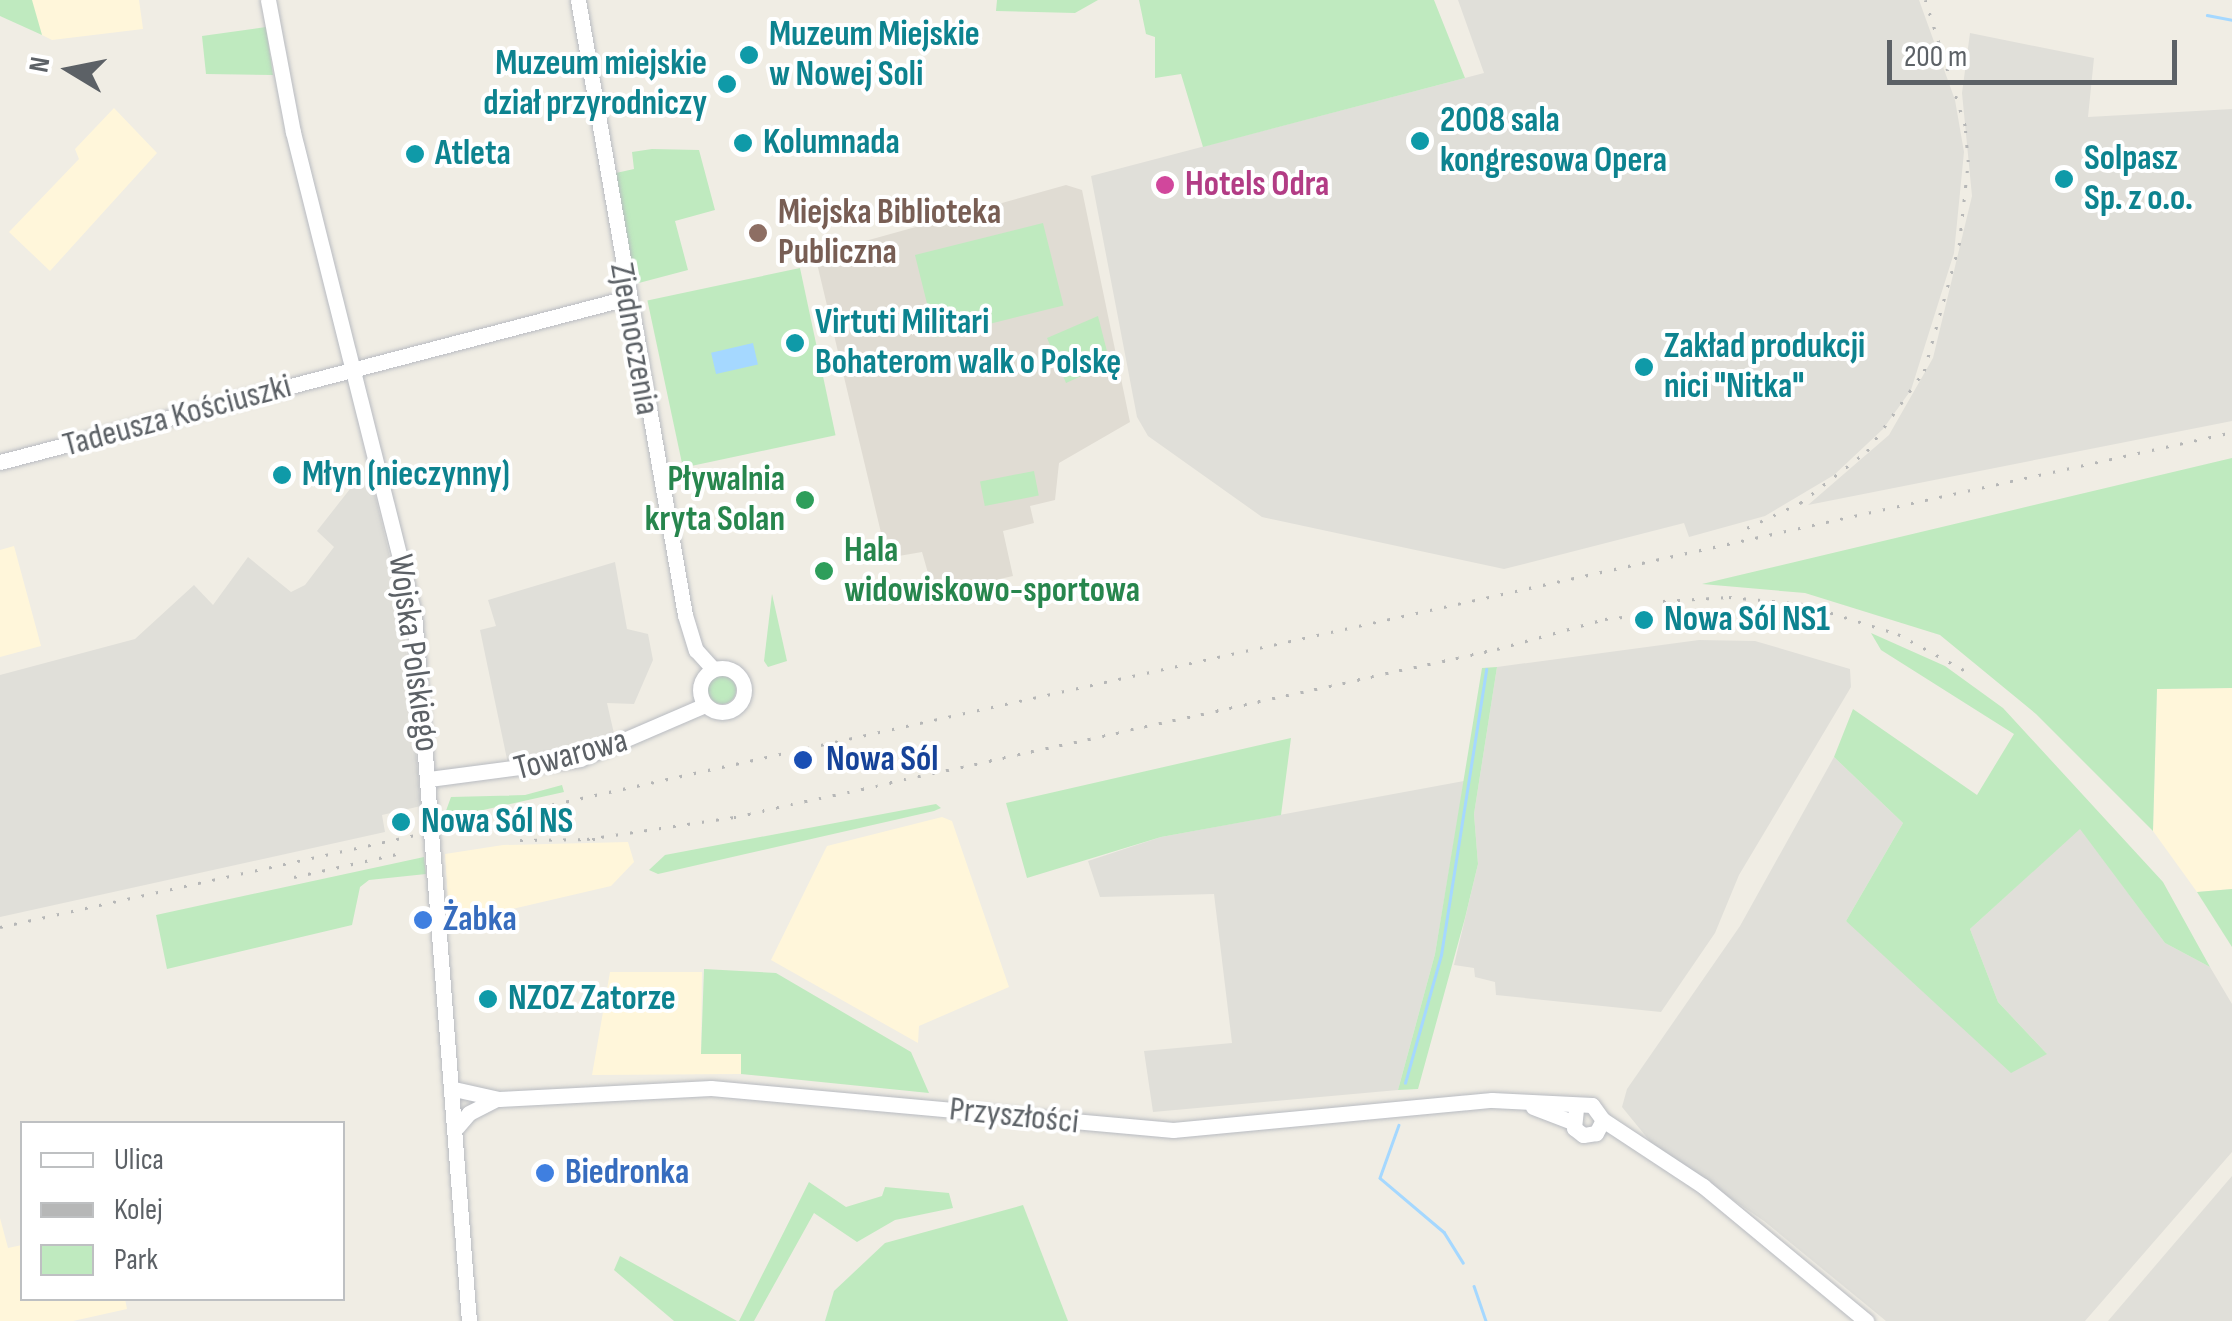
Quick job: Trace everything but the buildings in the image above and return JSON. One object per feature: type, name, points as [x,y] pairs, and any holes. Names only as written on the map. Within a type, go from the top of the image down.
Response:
[{"type":"street","name":"Wojska Polskiego","points":[[268,0],[292,132],[410,586],[458,1127],[469,1321]]},
{"type":"street","name":"Zjednoczenia","points":[[578,0],[685,614],[696,650],[714,669]]},
{"type":"street","name":"Tadeusza Kościuszki","points":[[0,462],[627,298]]},
{"type":"street","points":[[714,669],[738,674],[743,697],[723,712],[705,705],[700,682],[714,669]]},
{"type":"street","name":"Towarowa","points":[[429,779],[580,759],[705,705]]},
{"type":"street","name":"Przyszłości","points":[[454,1089],[499,1099],[711,1088],[1173,1130],[1442,1100],[1529,1105],[1574,1116]]},
{"type":"street","points":[[458,1127],[469,1112],[499,1099]]},
{"type":"street","points":[[1600,1126],[1583,1135],[1574,1116],[1592,1105],[1600,1126],[1639,1144],[1704,1186],[1866,1321]]},
{"type":"shaded area","points":[[31,0],[139,0],[143,29],[52,40],[42,35]]},
{"type":"shaded area","points":[[1458,0],[1919,0],[1955,100],[1964,152],[1954,253],[1911,390],[1883,429],[1834,475],[1765,516],[1689,537],[1684,523],[1504,569],[1262,517],[1148,436],[1137,417],[1091,176],[1484,73]]},
{"type":"shaded area","points":[[1970,33],[2094,58],[2088,117],[2232,109],[2232,421],[1808,505],[1889,435],[1933,358],[1972,196],[1962,93]]},
{"type":"shaded area","points":[[114,108],[157,153],[50,271],[9,232],[79,159],[75,149]]},
{"type":"shaded area","points":[[1066,185],[1082,190],[1130,422],[1059,463],[1055,500],[1030,506],[1034,523],[1003,531],[1013,576],[934,594],[922,552],[887,558],[815,255]]},
{"type":"shaded area","points":[[368,466],[402,607],[421,806],[382,815],[385,832],[0,917],[0,675],[135,639],[194,585],[213,605],[248,557],[291,592],[305,585],[334,547],[317,531]]},
{"type":"shaded area","points":[[14,546],[41,646],[0,657],[0,550]]},
{"type":"shaded area","points":[[615,562],[627,629],[648,634],[653,660],[634,704],[607,703],[615,738],[508,764],[480,630],[496,626],[488,600]]},
{"type":"shaded area","points":[[1699,640],[1755,641],[1850,669],[1851,687],[1739,875],[1715,933],[1661,1012],[1496,995],[1495,982],[1475,977],[1474,968],[1454,965],[1478,864],[1474,814],[1497,667]]},
{"type":"shaded area","points":[[2232,688],[2232,889],[2197,892],[2153,831],[2157,689]]},
{"type":"shaded area","points":[[1834,757],[1903,823],[1846,921],[2047,1054],[1998,1002],[1970,929],[2080,828],[2165,943],[2210,967],[2232,1004],[2232,1152],[2085,1321],[1886,1321],[1764,1221],[1653,1145],[1622,1107],[1627,1089],[1740,926]]},
{"type":"shaded area","points":[[1464,781],[1435,954],[1398,1090],[1153,1112],[1144,1051],[1232,1043],[1214,894],[1100,897],[1088,861],[1161,837]]},
{"type":"shaded area","points":[[942,817],[952,821],[1009,987],[919,1026],[918,1043],[771,960],[827,846]]},
{"type":"shaded area","points":[[628,842],[634,862],[611,886],[461,921],[449,916],[445,854],[503,845]]},
{"type":"shaded area","points":[[610,972],[702,972],[701,1053],[742,1054],[741,1074],[592,1075]]},
{"type":"shaded area","points":[[2232,1176],[2232,1321],[2108,1321]]},
{"type":"shaded area","points":[[0,1218],[8,1248],[20,1245],[20,1301],[125,1301],[127,1309],[73,1321],[0,1321]]},
{"type":"green space","points":[[0,0],[32,0],[42,35],[0,16]]},
{"type":"green space","points":[[997,0],[1098,0],[1075,13],[996,11]]},
{"type":"green space","points":[[1139,0],[1434,0],[1465,78],[1203,147],[1181,74],[1155,78],[1155,37],[1146,34]]},
{"type":"green space","points":[[266,27],[273,75],[206,74],[202,36]]},
{"type":"green space","points":[[699,150],[715,210],[675,221],[688,270],[635,284],[616,173],[634,169],[632,152]]},
{"type":"green space","points":[[1043,223],[1064,305],[935,337],[915,255]]},
{"type":"green space","points":[[800,268],[836,435],[683,468],[647,300]]},
{"type":"green space","points":[[1098,316],[1110,363],[1066,383],[1047,338]]},
{"type":"green space","points":[[2232,458],[2232,688],[2157,689],[2153,831],[2036,714],[1940,635],[1805,593],[1702,584]]},
{"type":"green space","points":[[1034,471],[1039,496],[985,506],[980,481]]},
{"type":"green space","points":[[772,594],[787,661],[768,667],[764,661]]},
{"type":"green space","points":[[1871,633],[1945,666],[2003,708],[2163,882],[2210,967],[2165,943],[2080,829],[1970,929],[1998,1002],[2047,1054],[2011,1073],[1846,921],[1903,823],[1834,757],[1853,709],[1977,795],[2014,734],[1881,650]]},
{"type":"green space","points":[[1497,667],[1474,814],[1478,864],[1418,1089],[1398,1090],[1435,954],[1482,668]]},
{"type":"green space","points":[[722,676],[732,680],[736,690],[732,700],[722,704],[712,700],[708,690],[712,680]]},
{"type":"green space","points":[[1291,738],[1281,815],[1161,837],[1027,878],[1006,803]]},
{"type":"green space","points":[[562,785],[564,792],[443,819],[451,797],[525,795]]},
{"type":"green space","points":[[936,804],[941,808],[658,874],[649,870],[665,855]]},
{"type":"green space","points":[[424,857],[426,874],[369,880],[360,887],[352,925],[167,969],[156,915]]},
{"type":"green space","points":[[2232,889],[2232,947],[2197,892]]},
{"type":"green space","points":[[704,969],[776,973],[911,1052],[929,1093],[741,1074],[741,1054],[701,1054]]},
{"type":"green space","points":[[809,1182],[846,1207],[882,1196],[885,1187],[949,1193],[953,1208],[895,1220],[857,1242],[814,1213],[754,1321],[739,1321]]},
{"type":"green space","points":[[1023,1205],[1068,1321],[825,1321],[834,1291],[885,1243]]},
{"type":"green space","points":[[620,1256],[737,1321],[674,1321],[614,1270]]},
{"type":"water","points":[[753,343],[758,364],[716,374],[711,353]]},
{"type":"waterway","points":[[2207,15],[2232,20]]},
{"type":"waterway","points":[[1405,1083],[1441,955],[1486,670]]},
{"type":"waterway","points":[[1399,1125],[1380,1178],[1444,1232],[1463,1263]]},
{"type":"waterway","points":[[1474,1286],[1486,1321]]},
{"type":"railway","points":[[1747,528],[1800,503],[1867,451],[1924,371],[1959,245],[1968,162],[1965,126],[1925,0]]},
{"type":"railway","points":[[0,927],[2232,432]]},
{"type":"railway","points":[[1663,601],[1729,597],[1803,604],[1898,634],[1966,671]]},
{"type":"railway","points":[[587,839],[734,817],[1497,649],[1605,619],[1683,610]]},
{"type":"railway","points":[[520,840],[598,839]]},
{"type":"railway","points":[[294,877],[401,853]]},
{"type":"place","name":"Muzeum Miejskie w Nowej Soli","points":[[749,55]]},
{"type":"place","name":"Muzeum miejskie dział przyrodniczy","points":[[727,84]]},
{"type":"place","name":"2008 sala kongresowa Opera","points":[[1420,141]]},
{"type":"place","name":"Kolumnada","points":[[743,143]]},
{"type":"place","name":"Atleta","points":[[415,154]]},
{"type":"place","name":"Solpasz Sp. z o.o.","points":[[2064,179]]},
{"type":"place","name":"Hotels Odra","points":[[1165,185]]},
{"type":"place","name":"Miejska Biblioteka Publiczna","points":[[758,233]]},
{"type":"place","name":"Virtuti Militari Bohaterom walk o Polskę","points":[[795,343]]},
{"type":"place","name":"Zakład produkcji nici \"Nitka\"","points":[[1644,367]]},
{"type":"place","name":"Młyn (nieczynny)","points":[[282,475]]},
{"type":"place","name":"Pływalnia kryta Solan","points":[[805,500]]},
{"type":"place","name":"Hala widowiskowo-sportowa","points":[[824,571]]},
{"type":"place","name":"Nowa Sól NS1","points":[[1644,620]]},
{"type":"place","name":"Nowa Sól","points":[[803,760]]},
{"type":"place","name":"Nowa Sól NS","points":[[401,822]]},
{"type":"place","name":"Żabka","points":[[423,920]]},
{"type":"place","name":"NZOZ Zatorze","points":[[488,999]]},
{"type":"place","name":"Biedronka","points":[[545,1173]]}]
